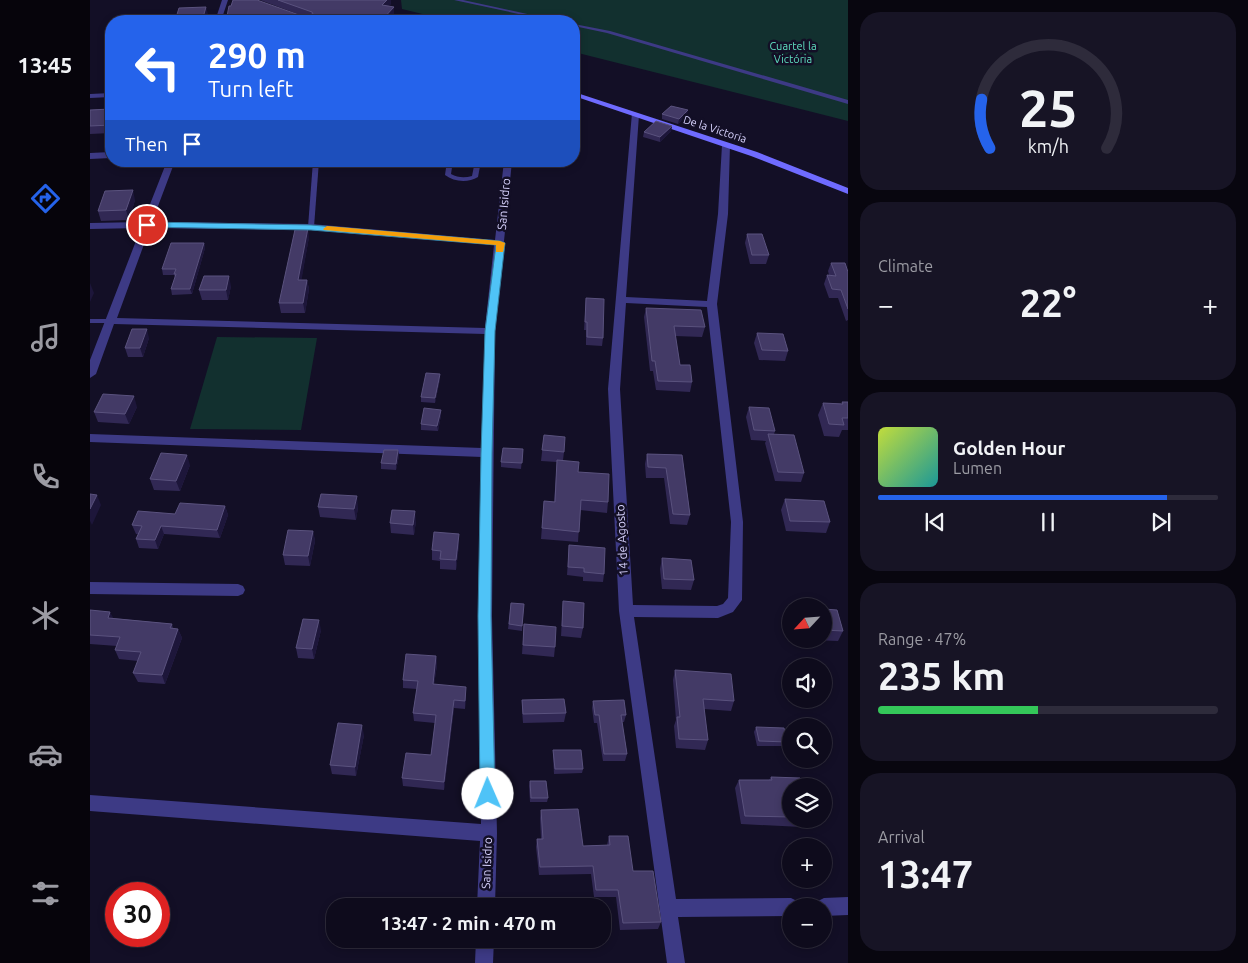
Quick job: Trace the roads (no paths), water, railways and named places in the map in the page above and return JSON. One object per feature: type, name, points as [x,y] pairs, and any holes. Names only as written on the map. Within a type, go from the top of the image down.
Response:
[{"type":"main road","name":"De la Victoria","points":[[580,96],[726,145],[848,191]]},
{"type":"street","points":[[220,15],[225,0]]},
{"type":"street","points":[[90,96],[105,95]]},
{"type":"street","name":"14 de Agosto","points":[[635,114],[614,389],[626,611],[676,963]]},
{"type":"street","points":[[626,611],[718,612],[728,608],[735,600],[737,522],[712,304],[723,214],[726,145]]},
{"type":"street","points":[[90,156],[105,155]]},
{"type":"street","points":[[90,374],[169,167]]},
{"type":"street","name":"San Isidro","points":[[486,898],[488,834],[485,616],[490,331],[507,167]]},
{"type":"street","points":[[90,226],[311,227],[500,243]]},
{"type":"street","points":[[620,300],[712,304]]},
{"type":"street","points":[[109,321],[490,331]]},
{"type":"street","points":[[90,438],[487,453]]},
{"type":"street","points":[[90,588],[238,590]]},
{"type":"street","points":[[90,803],[488,834]]},
{"type":"street","points":[[832,907],[848,906]]},
{"type":"street","points":[[668,908],[782,907]]},
{"type":"street","points":[[484,963],[485,948]]},
{"type":"lane","points":[[456,0],[528,15]]},
{"type":"lane","points":[[580,26],[608,32],[848,102]]},
{"type":"lane","points":[[311,227],[316,167]]},
{"type":"lane","points":[[449,167],[448,175],[451,178],[466,179],[475,177],[477,167]]},
{"type":"lane","points":[[90,321],[109,321]]},
{"type":"park label","name":"Cuartel la Victória","points":[[793,52]]}]
